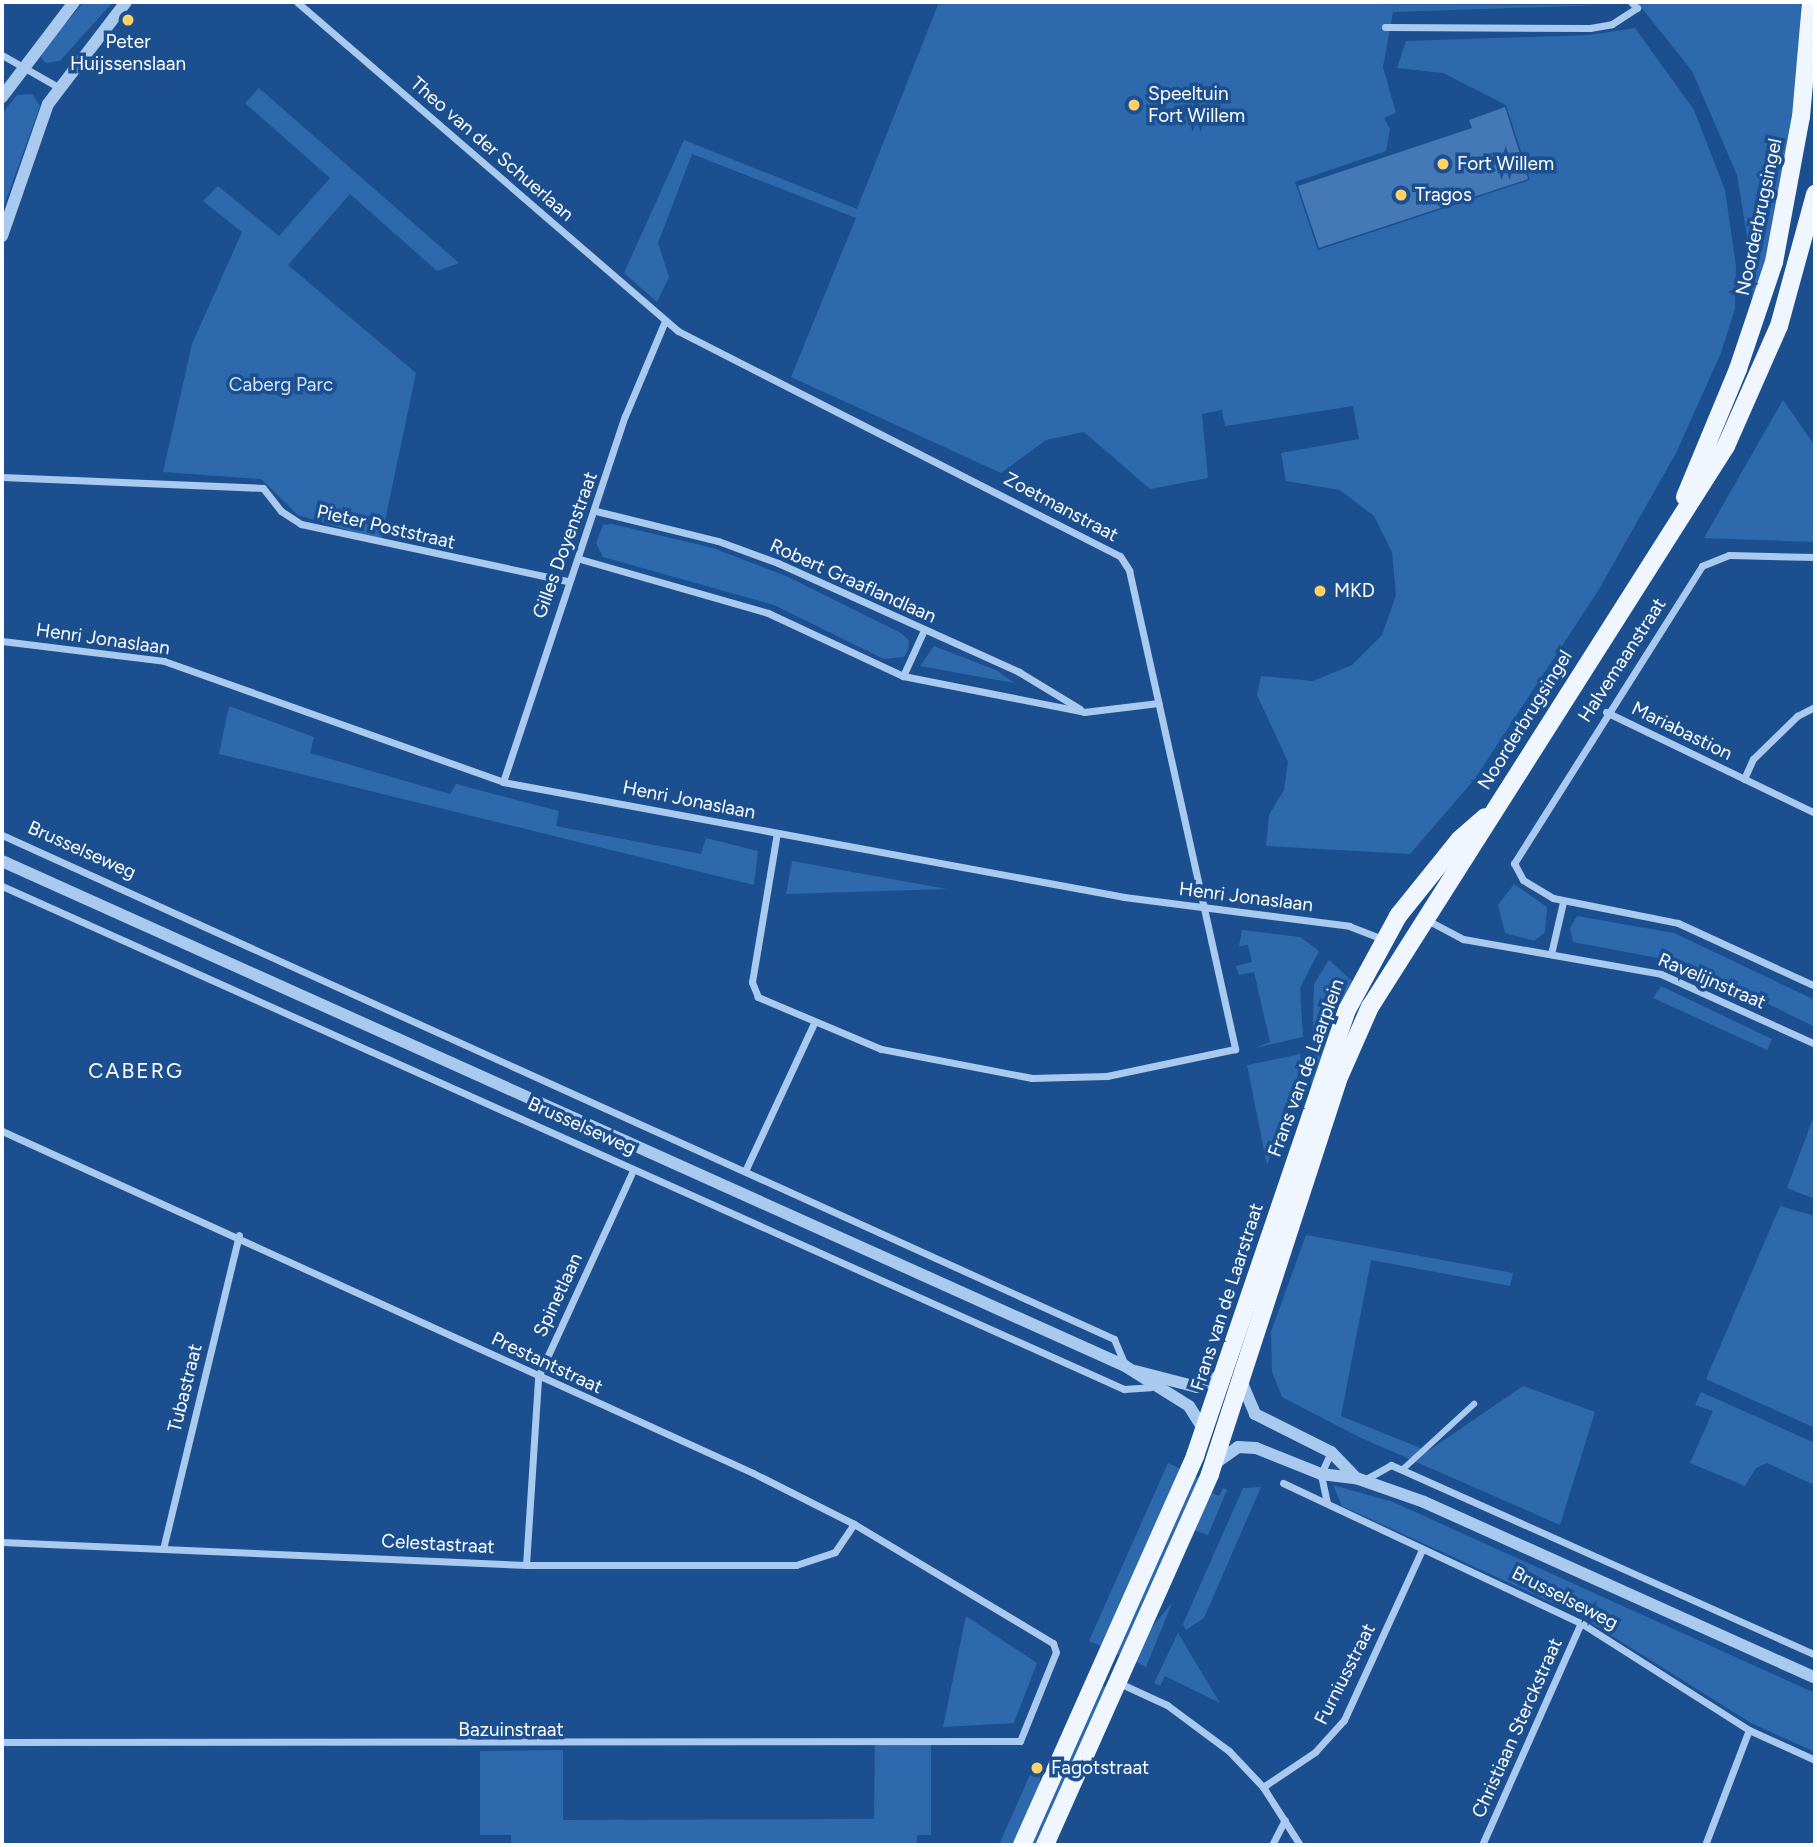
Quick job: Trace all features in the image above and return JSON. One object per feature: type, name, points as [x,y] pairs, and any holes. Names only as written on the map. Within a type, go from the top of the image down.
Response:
[{"type":"main road","name":"Noorderbrugsingel","points":[[1680,510],[1738,369],[1774,262],[1801,117],[1811,2]]},
{"type":"main road","name":"Noorderbrugsingel","points":[[1425,918],[1473,851],[1493,810],[1680,510],[1712,471],[1758,377],[1795,274],[1815,194]]},
{"type":"main road","name":"Noorderbrugsingel","points":[[1383,939],[1460,839],[1493,810]]},
{"type":"main road","name":"Frans van de Laarplein","points":[[1297,1178],[1352,1044],[1388,970],[1425,918]]},
{"type":"main road","name":"Frans van de Laarplein","points":[[1297,1178],[1336,1037],[1383,939]]},
{"type":"main road","name":"Frans van de Laarstraat","points":[[1204,1432],[1297,1178]]},
{"type":"main road","name":"Frans van de Laarstraat","points":[[1214,1464],[1242,1383],[1297,1178]]},
{"type":"main road","points":[[1022,1845],[1204,1432]]},
{"type":"main road","points":[[1045,1845],[1214,1464]]},
{"type":"street","points":[[2,97],[23,65],[74,2]]},
{"type":"street","points":[[2,236],[58,87],[126,2]]},
{"type":"street","name":"Theo van der Schuerlaan","points":[[297,2],[665,321]]},
{"type":"street","points":[[1385,27],[1590,28],[1612,24],[1634,5]]},
{"type":"street","points":[[2,55],[58,87]]},
{"type":"street","name":"Gilles Doyenstraat","points":[[503,782],[567,581],[580,559],[625,416],[665,321]]},
{"type":"street","name":"Zoetmanstraat","points":[[665,321],[792,392],[1068,525],[1121,556],[1129,570],[1207,906]]},
{"type":"street","name":"Pieter Poststraat","points":[[2,477],[263,488],[281,511],[301,524],[567,581]]},
{"type":"street","name":"Robert Graaflandlaan","points":[[596,512],[718,541],[778,563],[1019,673],[1084,712]]},
{"type":"street","name":"Halvemaanstraat","points":[[1517,872],[1519,850],[1606,712],[1707,562],[1729,555],[1815,557]]},
{"type":"street","points":[[580,559],[768,613],[903,676],[1084,712],[1158,703]]},
{"type":"street","points":[[903,676],[924,630]]},
{"type":"street","name":"Henri Jonaslaan","points":[[2,641],[164,661],[503,782],[1111,895],[1349,926],[1383,939]]},
{"type":"street","name":"Mariabastion","points":[[1744,779],[1753,759],[1797,716],[1815,707]]},
{"type":"street","name":"Mariabastion","points":[[1606,712],[1815,813]]},
{"type":"street","points":[[777,833],[753,990],[814,1023],[913,1058],[1043,1079],[1107,1076],[1235,1049],[1207,906]]},
{"type":"street","name":"Brusselseweg","points":[[2,835],[746,1169],[1114,1339],[1130,1369],[1150,1387],[1189,1406],[1204,1432]]},
{"type":"street","name":"Brusselseweg","points":[[2,861],[1130,1369],[1197,1387],[1214,1383],[1224,1372]]},
{"type":"street","name":"Ravelijnstraat","points":[[1517,872],[1538,891],[1563,902],[1678,923],[1815,986]]},
{"type":"street","name":"Brusselseweg","points":[[2,886],[1124,1389],[1150,1387]]},
{"type":"street","points":[[1551,954],[1563,902]]},
{"type":"street","name":"Ravelijnstraat","points":[[1425,918],[1463,939],[1661,974],[1815,1044]]},
{"type":"street","points":[[746,1169],[814,1023]]},
{"type":"street","name":"Prestantstraat","points":[[2,1131],[239,1235],[854,1524],[1053,1643],[1056,1656],[1020,1741]]},
{"type":"street","name":"Spinetlaan","points":[[526,1565],[538,1377],[633,1170]]},
{"type":"street","name":"Tubastraat","points":[[163,1549],[239,1235]]},
{"type":"street","name":"Brusselseweg","points":[[1242,1383],[1255,1414],[1331,1452],[1359,1480]]},
{"type":"street","points":[[1402,1470],[1474,1404]]},
{"type":"street","name":"Brusselseweg","points":[[1214,1464],[1229,1450],[1250,1447],[1321,1474],[1359,1480],[1424,1502],[1815,1678]]},
{"type":"street","points":[[1327,1503],[1321,1474],[1331,1452]]},
{"type":"street","points":[[1359,1480],[1391,1465],[1815,1655]]},
{"type":"street","name":"Brusselseweg","points":[[1283,1483],[1581,1623],[1749,1730],[1815,1760]]},
{"type":"street","name":"Celestastraat","points":[[2,1542],[526,1565],[796,1565],[835,1552],[854,1524]]},
{"type":"street","name":"Furniusstraat","points":[[1263,1787],[1315,1752],[1344,1720],[1422,1550]]},
{"type":"street","name":"Christiaan Sterckstraat","points":[[1482,1845],[1581,1623]]},
{"type":"street","points":[[1117,1682],[1191,1721],[1263,1787],[1300,1845]]},
{"type":"street","points":[[1705,1845],[1749,1730]]},
{"type":"street","name":"Bazuinstraat","points":[[2,1742],[1020,1741]]},
{"type":"street","points":[[1272,1845],[1285,1820]]},
{"type":"green space","points":[[84,2],[113,2],[60,61],[46,63],[41,57],[46,46]]},
{"type":"green space","points":[[939,2],[1604,5],[1393,12],[1383,67],[1396,113],[1384,118],[1390,129],[1386,151],[1295,182],[1318,250],[1530,180],[1506,105],[1443,73],[1397,68],[1406,41],[1590,35],[1635,28],[1694,110],[1725,190],[1736,266],[1735,308],[1721,353],[1676,453],[1598,591],[1474,780],[1410,854],[1266,846],[1269,815],[1284,790],[1288,762],[1257,695],[1261,676],[1313,681],[1352,665],[1382,635],[1396,595],[1392,552],[1374,516],[1340,490],[1286,481],[1281,453],[1359,439],[1353,406],[1225,426],[1222,410],[1202,414],[1208,478],[1150,489],[1084,432],[1046,440],[1001,473],[791,377],[856,218],[692,154],[658,243],[669,277],[657,302],[624,273],[684,140],[857,209]]},
{"type":"green space","points":[[1637,2],[1801,2],[1800,73],[1765,269],[1751,307],[1753,274],[1737,175],[1692,71]]},
{"type":"green space","name":"Caberg Parc","points":[[259,88],[459,263],[437,271],[350,194],[288,265],[416,373],[381,540],[298,515],[261,479],[163,472],[192,344],[242,232],[203,201],[218,186],[279,236],[330,178],[245,103]]},
{"type":"green space","points":[[32,94],[40,106],[2,211],[2,114],[17,95]]},
{"type":"green space","points":[[1783,400],[1815,446],[1815,542],[1704,538]]},
{"type":"green space","points":[[612,524],[713,548],[786,576],[901,633],[909,640],[908,650],[904,657],[884,659],[774,605],[603,557],[596,543],[603,525]]},
{"type":"green space","points":[[934,646],[996,670],[1014,683],[920,666]]},
{"type":"green space","points":[[229,706],[314,737],[310,753],[450,794],[456,784],[559,811],[556,826],[701,854],[706,838],[758,851],[754,885],[219,754]]},
{"type":"green space","points":[[792,861],[947,889],[786,894]]},
{"type":"green space","points":[[1514,884],[1547,907],[1545,932],[1534,941],[1505,933],[1498,905]]},
{"type":"green space","points":[[1577,916],[1674,933],[1815,1000],[1815,1027],[1685,963],[1573,942],[1570,928]]},
{"type":"green space","points":[[1242,930],[1300,937],[1319,951],[1300,988],[1303,1037],[1255,1048],[1270,1042],[1254,972],[1239,975],[1236,966],[1252,962],[1248,945],[1239,946]]},
{"type":"green space","points":[[1329,960],[1352,981],[1311,1095],[1314,984]]},
{"type":"green space","points":[[1661,986],[1772,1039],[1767,1050],[1653,998]]},
{"type":"green space","points":[[1301,1054],[1295,1090],[1267,1165],[1247,1065]]},
{"type":"green space","points":[[1815,1113],[1815,1199],[1787,1188]]},
{"type":"green space","points":[[1780,1206],[1815,1216],[1815,1428],[1706,1379]]},
{"type":"green space","points":[[1306,1235],[1513,1273],[1510,1286],[1371,1260],[1341,1416],[1428,1451],[1523,1386],[1595,1412],[1560,1525],[1359,1437],[1282,1397],[1272,1372],[1271,1332]]},
{"type":"green space","points":[[1701,1392],[1815,1443],[1814,1485],[1767,1463],[1756,1468],[1745,1486],[1690,1463],[1713,1411],[1695,1405]]},
{"type":"green space","points":[[1168,1463],[1183,1470],[1103,1647],[1089,1641]]},
{"type":"green space","points":[[1194,1476],[1202,1480],[1121,1656],[1114,1653]]},
{"type":"green space","points":[[1333,1485],[1393,1502],[1815,1693],[1815,1752],[1751,1723],[1577,1614],[1342,1506]]},
{"type":"green space","points":[[1261,1487],[1204,1618],[1186,1630],[1183,1624],[1243,1488]]},
{"type":"green space","points":[[1223,1488],[1227,1490],[1208,1535],[1194,1530],[1210,1492],[1219,1496]]},
{"type":"green space","points":[[1172,1603],[1146,1667],[1134,1661],[1145,1635]]},
{"type":"green space","points":[[966,1616],[1037,1663],[1014,1723],[943,1727]]},
{"type":"green space","points":[[1178,1633],[1220,1703],[1165,1676],[1160,1686],[1154,1683]]},
{"type":"green space","points":[[1099,1684],[1107,1688],[1038,1845],[1027,1845]]},
{"type":"green space","points":[[875,1740],[931,1740],[931,1835],[917,1835],[917,1845],[511,1845],[511,1835],[480,1835],[480,1751],[563,1750],[563,1820],[874,1819]]},
{"type":"green space","points":[[1032,1770],[1040,1773],[1040,1787],[1014,1845],[999,1845]]},
{"type":"building","name":"Fort Willem","points":[[1505,107],[1528,179],[1319,248],[1298,186],[1472,128],[1469,120]]},
{"type":"place","name":"Peter Huijssenslaan","points":[[128,20]]},
{"type":"place","name":"Speeltuin Fort Willem","points":[[1134,105]]},
{"type":"place","name":"Fort Willem","points":[[1443,164]]},
{"type":"place","name":"Tragos","points":[[1401,195]]},
{"type":"place","name":"MKD","points":[[1320,591]]},
{"type":"place","name":"Fagotstraat","points":[[1037,1768]]},
{"type":"district","name":"CABERG","points":[[136,1071]]}]
